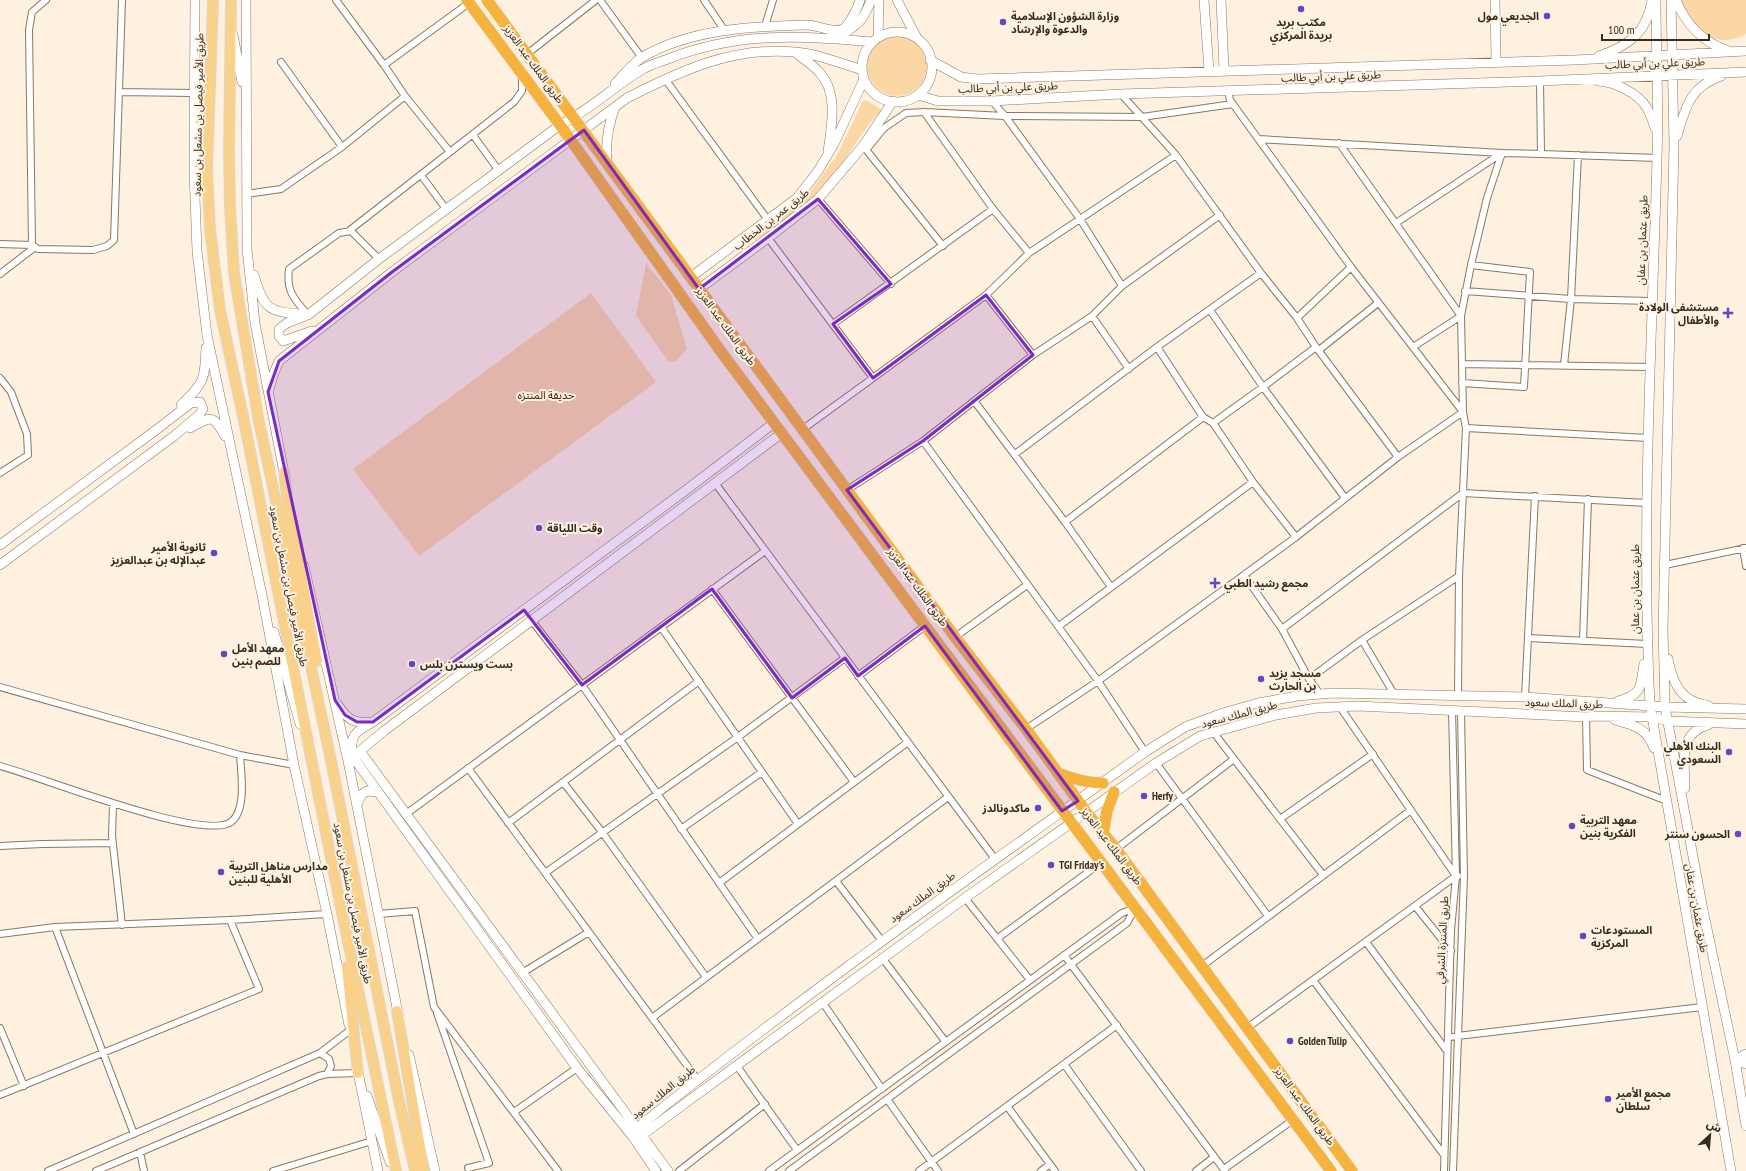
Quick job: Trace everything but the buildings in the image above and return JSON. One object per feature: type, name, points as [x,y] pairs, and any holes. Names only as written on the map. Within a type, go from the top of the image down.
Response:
[{"type":"highway","name":"طريق الملك عبد العزيز","points":[[487,0],[584,130],[955,637],[1026,729],[1103,835],[1116,849],[1352,1171]]},
{"type":"highway","name":"طريق الملك عبد العزيز","points":[[468,2],[571,140],[774,423],[1331,1171]]},
{"type":"highway","points":[[1058,773],[1075,780],[1089,783],[1103,782]]},
{"type":"highway","points":[[1103,835],[1106,811],[1114,792]]},
{"type":"main road","name":"طريق الأمير فيصل بن مشعل بن سعود","points":[[195,0],[194,171],[197,251],[207,335],[262,595],[294,765],[327,914],[378,1171]]},
{"type":"main road","name":"طريق الأمير فيصل بن مشعل بن سعود","points":[[213,0],[207,170],[210,229],[220,310],[243,416],[340,903],[396,1171]]},
{"type":"main road","name":"طريق الأمير فيصل بن مشعل بن سعود","points":[[231,0],[229,156],[234,273],[258,417],[330,756],[399,1101],[415,1171]]},
{"type":"main road","points":[[246,0],[246,249],[255,323],[284,472],[334,700],[350,759],[357,805],[397,1011],[424,1171]]},
{"type":"main road","points":[[322,327],[283,341],[279,336],[279,329],[287,323],[308,315],[379,259],[560,125],[574,118],[644,68],[691,50],[795,31],[836,31],[844,29],[860,0]]},
{"type":"main road","points":[[818,38],[840,35],[858,25],[864,18],[871,0]]},
{"type":"main road","points":[[879,0],[875,39],[864,55],[863,74],[869,87],[876,94],[884,99],[893,101],[908,100],[923,91],[931,70],[928,52],[918,39],[897,0]]},
{"type":"main road","points":[[1204,0],[1210,71]]},
{"type":"main road","points":[[1221,0],[1224,70]]},
{"type":"main road","points":[[1495,0],[1496,61]]},
{"type":"main road","points":[[1591,59],[1624,47],[1633,39],[1647,19],[1652,0]]},
{"type":"main road","name":"طريق عثمان بن عفان","points":[[1656,0],[1657,158],[1651,302],[1647,503],[1647,646],[1650,705],[1731,1171]]},
{"type":"main road","name":"طريق عثمان بن عفان","points":[[1671,0],[1674,145],[1663,638],[1665,707],[1669,721],[1703,910],[1736,1060],[1746,1126]]},
{"type":"main road","points":[[1676,0],[1690,26],[1702,37],[1719,48],[1734,51]]},
{"type":"main road","points":[[230,19],[246,101]]},
{"type":"main road","points":[[603,96],[633,64],[642,58],[666,47],[703,34],[765,26],[814,25],[836,31]]},
{"type":"main road","points":[[763,37],[875,39],[888,33],[898,32],[908,34],[918,39]]},
{"type":"main road","points":[[666,47],[691,50]]},
{"type":"main road","name":"طريق علي بن أبي طالب","points":[[930,60],[961,77],[977,79],[1656,57],[1746,51]]},
{"type":"main road","points":[[268,392],[279,361],[392,272],[627,98],[665,79],[698,65],[740,54],[795,52],[824,58],[863,74]]},
{"type":"main road","points":[[795,52],[821,74],[828,87],[832,120],[827,156]]},
{"type":"main road","points":[[1674,145],[1683,115],[1693,94],[1709,80],[1723,75],[1743,72]]},
{"type":"main road","name":"طريق علي بن أبي طالب","points":[[918,95],[938,101],[992,101],[1121,94],[1540,81],[1577,78],[1743,72]]},
{"type":"main road","name":"طريق عمر بن الخطاب","points":[[691,278],[797,198],[818,172],[843,127],[863,74]]},
{"type":"main road","points":[[1577,78],[1603,81],[1632,93],[1646,106],[1657,135]]},
{"type":"main road","name":"طريق عمر بن الخطاب","points":[[699,289],[818,199],[865,148],[893,101]]},
{"type":"main road","points":[[607,162],[605,148],[607,128],[615,107]]},
{"type":"main road","points":[[246,249],[263,302],[276,312],[308,315]]},
{"type":"main road","points":[[156,430],[192,394],[203,380],[205,372],[207,335]]},
{"type":"main road","points":[[0,545],[191,403],[200,402],[203,409],[199,415],[174,436],[0,565]]},
{"type":"main road","points":[[174,436],[208,418],[217,422],[230,445]]},
{"type":"main road","points":[[656,1171],[637,1133],[577,1068],[377,792],[350,759],[352,740],[358,730],[373,722],[774,423]]},
{"type":"main road","points":[[350,759],[384,731],[782,433]]},
{"type":"main road","points":[[284,472],[288,505],[325,704],[330,756]]},
{"type":"main road","points":[[262,595],[282,656],[294,704],[312,763]]},
{"type":"main road","points":[[1663,638],[1672,677],[1680,690],[1690,700],[1718,709]]},
{"type":"main road","points":[[1611,703],[1632,697],[1639,692],[1647,646]]},
{"type":"main road","name":"طريق الملك سعود","points":[[637,1133],[697,1079],[882,941],[1145,752],[1185,727],[1223,713],[1297,696],[1320,694],[1458,694],[1525,697],[1665,707],[1746,709]]},
{"type":"main road","points":[[334,700],[346,715],[357,722],[373,722]]},
{"type":"main road","name":"طريق الملك سعود","points":[[637,1133],[737,1066],[965,898],[1087,813],[1114,792],[1156,763],[1200,736],[1276,715],[1316,708],[1358,706],[1590,716],[1652,717],[1669,721],[1746,724]]},
{"type":"main road","points":[[1590,716],[1633,724],[1641,729],[1650,739],[1660,766]]},
{"type":"main road","points":[[1686,818],[1685,744],[1697,728],[1709,724],[1727,723]]},
{"type":"main road","points":[[360,751],[637,1133],[668,1171]]},
{"type":"main road","points":[[357,805],[361,795],[367,791],[377,792]]},
{"type":"main road","points":[[340,903],[358,1073],[378,1124],[392,1171]]},
{"type":"main road","points":[[397,1011],[405,1037],[435,1171]]},
{"type":"main road","points":[[1736,1060],[1746,1054]]},
{"type":"main road","points":[[1736,1060],[1746,1064]]},
{"type":"street","points":[[33,246],[29,30],[32,12],[46,0]]},
{"type":"street","points":[[0,244],[33,246],[38,249],[93,250],[107,246],[114,240],[122,0]]},
{"type":"street","points":[[336,0],[405,96],[450,152]]},
{"type":"street","points":[[527,54],[596,0]]},
{"type":"street","points":[[600,0],[642,58]]},
{"type":"street","points":[[704,0],[726,31]]},
{"type":"street","points":[[765,26],[773,0]]},
{"type":"street","points":[[384,65],[468,2]]},
{"type":"street","points":[[281,62],[342,146]]},
{"type":"street","points":[[308,315],[291,296],[288,268],[339,233],[351,231],[350,230],[514,102],[522,91],[522,74]]},
{"type":"street","points":[[665,79],[768,220]]},
{"type":"street","points":[[1540,81],[1540,154]]},
{"type":"street","points":[[1228,91],[1230,100],[1351,267],[1463,412]]},
{"type":"street","points":[[119,92],[194,93]]},
{"type":"street","points":[[1121,94],[1176,155],[1261,273],[1298,318],[1318,348],[1398,457]]},
{"type":"street","points":[[246,194],[281,189],[342,146],[405,96]]},
{"type":"street","points":[[992,101],[1005,116],[1080,219],[1122,286]]},
{"type":"street","points":[[943,246],[865,148],[884,128],[906,113],[924,112],[1005,116],[1142,117],[1233,104]]},
{"type":"street","points":[[924,112],[993,208],[1029,253]]},
{"type":"street","points":[[473,135],[499,171]]},
{"type":"street","points":[[1259,139],[1502,153],[1657,158]]},
{"type":"street","points":[[1340,143],[1462,316]]},
{"type":"street","points":[[1396,223],[1502,153]]},
{"type":"street","points":[[1458,694],[1459,576],[1466,428],[1463,412],[1462,316],[1471,265],[1487,198],[1502,153]]},
{"type":"street","points":[[802,429],[986,295],[1029,253],[1176,155]]},
{"type":"street","points":[[1564,365],[1571,299],[1578,155]]},
{"type":"street","points":[[421,175],[446,209]]},
{"type":"street","points":[[818,199],[891,284]]},
{"type":"street","points":[[834,324],[891,284],[993,208]]},
{"type":"street","points":[[847,490],[924,441],[1033,355],[1092,316],[1122,286],[1220,215]]},
{"type":"street","points":[[351,231],[379,259]]},
{"type":"street","points":[[768,238],[873,378]]},
{"type":"street","points":[[0,274],[33,246]]},
{"type":"street","points":[[1462,383],[1524,387],[1526,364],[1530,272],[1471,265]]},
{"type":"street","points":[[1298,318],[1351,267]]},
{"type":"street","points":[[1015,454],[1157,347],[1261,273]]},
{"type":"street","points":[[1466,291],[1571,299],[1651,302]]},
{"type":"street","points":[[986,295],[1033,355]]},
{"type":"street","points":[[1213,423],[1378,303]]},
{"type":"street","points":[[1210,310],[1263,388],[1344,498]]},
{"type":"street","points":[[1092,316],[1128,369]]},
{"type":"street","points":[[1413,347],[1462,316]]},
{"type":"street","points":[[1157,347],[1203,417],[1213,423],[1253,482],[1296,537]]},
{"type":"street","points":[[1462,364],[1650,367]]},
{"type":"street","points":[[0,378],[12,392],[27,434],[28,455],[0,473]]},
{"type":"street","points":[[974,402],[1015,454],[1065,522],[1110,587]]},
{"type":"street","points":[[1026,729],[1098,681],[1296,537],[1398,457],[1463,412]]},
{"type":"street","points":[[1065,522],[1203,417]]},
{"type":"street","points":[[1466,428],[1648,438]]},
{"type":"street","points":[[924,441],[1027,585],[1059,626],[1098,681],[1145,752]]},
{"type":"street","points":[[1059,626],[1253,482]]},
{"type":"street","points":[[715,484],[995,859]]},
{"type":"street","points":[[1282,629],[1463,493],[1647,503]]},
{"type":"street","points":[[1525,697],[1535,496]]},
{"type":"street","points":[[1583,641],[1588,499]]},
{"type":"street","points":[[1665,565],[1744,548],[1746,566]]},
{"type":"street","points":[[406,814],[765,551]]},
{"type":"street","points":[[1244,575],[1282,629],[1309,679],[1320,694]]},
{"type":"street","points":[[1309,679],[1362,640],[1459,576]]},
{"type":"street","points":[[955,637],[1027,585]]},
{"type":"street","points":[[712,589],[854,782]]},
{"type":"street","points":[[532,621],[582,685],[758,939]]},
{"type":"street","points":[[858,676],[925,626]]},
{"type":"street","points":[[661,627],[798,824]]},
{"type":"street","points":[[1528,638],[1647,646]]},
{"type":"street","points":[[1362,640],[1394,694]]},
{"type":"street","points":[[545,873],[738,737],[845,658]]},
{"type":"street","points":[[508,823],[699,681]]},
{"type":"street","points":[[0,686],[240,755],[294,765]]},
{"type":"street","points":[[1340,707],[1456,876]]},
{"type":"street","points":[[1453,1171],[1464,876],[1457,710]]},
{"type":"street","name":"طريق المنتزة الشرقي","points":[[1444,1171],[1451,951],[1456,876],[1457,710]]},
{"type":"street","points":[[1590,716],[1587,770],[1666,801]]},
{"type":"street","points":[[1214,733],[1323,875]]},
{"type":"street","points":[[719,883],[908,742]]},
{"type":"street","points":[[1280,819],[1373,754]]},
{"type":"street","points":[[0,766],[22,772],[69,790],[113,803],[179,821],[210,827],[230,823],[239,812],[242,796],[240,755]]},
{"type":"street","points":[[1116,849],[1234,758]]},
{"type":"street","points":[[1156,763],[1268,916]]},
{"type":"street","points":[[468,768],[697,1079]]},
{"type":"street","points":[[681,829],[762,772]]},
{"type":"street","points":[[564,782],[602,832],[706,977]]},
{"type":"street","points":[[652,1018],[948,797]]},
{"type":"street","points":[[113,803],[113,843],[122,924]]},
{"type":"street","points":[[1202,966],[1411,810]]},
{"type":"street","points":[[0,846],[113,843]]},
{"type":"street","points":[[998,938],[1102,862]]},
{"type":"street","points":[[1248,1028],[1456,876],[1464,876]]},
{"type":"street","points":[[836,881],[882,941]]},
{"type":"street","points":[[965,898],[1030,980]]},
{"type":"street","points":[[1415,906],[1451,951]]},
{"type":"street","points":[[769,1171],[1122,913],[1135,908]]},
{"type":"street","points":[[789,1171],[1127,923],[1135,908]]},
{"type":"street","points":[[378,914],[415,911],[434,1007],[489,1163],[466,1170]]},
{"type":"street","points":[[0,934],[55,927],[230,920],[327,914]]},
{"type":"street","points":[[0,1095],[259,990],[230,920]]},
{"type":"street","points":[[55,927],[134,1134]]},
{"type":"street","points":[[522,973],[589,932]]},
{"type":"street","points":[[1366,942],[1447,1051]]},
{"type":"street","points":[[1064,955],[1224,1170],[1293,1120]]},
{"type":"street","points":[[883,959],[945,1041]]},
{"type":"street","points":[[1313,980],[1444,1155]]},
{"type":"street","points":[[823,1003],[882,1089]]},
{"type":"street","points":[[434,1007],[558,1171]]},
{"type":"street","points":[[1449,1037],[1702,1007]]},
{"type":"street","points":[[919,1171],[1116,1025]]},
{"type":"street","points":[[0,1028],[24,1086]]},
{"type":"street","points":[[48,1171],[320,1053],[349,1030]]},
{"type":"street","points":[[320,1053],[329,1059],[331,1066],[327,1074]]},
{"type":"street","points":[[1064,1064],[1141,1171]]},
{"type":"street","points":[[737,1066],[797,1150]]},
{"type":"street","points":[[514,1112],[577,1068]]},
{"type":"street","points":[[96,1171],[327,1074],[358,1073]]},
{"type":"street","points":[[887,1099],[938,1171]]},
{"type":"street","points":[[679,1171],[765,1104]]},
{"type":"street","points":[[1007,1106],[1055,1171]]},
{"type":"street","points":[[273,1171],[372,1142]]},
{"type":"street","points":[[140,1152],[144,1171]]},
{"type":"street","points":[[1196,1171],[1214,1157]]},
{"type":"street","points":[[1040,1171],[1050,1164]]},
{"type":"highlighted area","points":[[584,130],[699,289],[818,199],[891,284],[833,324],[873,378],[986,295],[1033,355],[923,441],[847,490],[1078,801],[1062,811],[925,626],[858,676],[845,658],[792,698],[712,589],[582,685],[524,610],[373,722],[357,722],[345,715],[335,700],[268,392],[279,361],[392,272]]},
{"type":"green space","points":[[1681,0],[1746,0],[1746,34],[1735,39],[1724,40],[1706,34],[1691,20]]},
{"type":"green space","points":[[897,36],[914,41],[922,49],[927,66],[922,83],[914,91],[897,96],[880,91],[872,83],[867,66],[872,49],[880,41]]},
{"type":"green space","points":[[866,100],[882,110],[866,128],[832,177],[800,208],[755,241],[753,239],[810,192],[837,155],[863,101]]},
{"type":"green space","points":[[646,263],[671,295],[687,349],[676,361],[668,361],[636,316]]},
{"type":"green space","name":"حديقة المنتزه","points":[[591,293],[656,382],[419,556],[353,469]]},
{"type":"place","name":"مكتب بريد بريدة المركزي","points":[[1301,9]]},
{"type":"place","name":"الجديعي مول","points":[[1547,16]]},
{"type":"place","name":"وزارة الشؤون الإسلامية والدعوة والإرشاد","points":[[1003,22]]},
{"type":"place","name":"مستشفى الولادة والأطفال","points":[[1728,313]]},
{"type":"place","name":"وقت اللياقة","points":[[539,528]]},
{"type":"place","name":"ثانوية الأمير عبدالإله بن عبدالعزيز","points":[[214,553]]},
{"type":"place","name":"مجمع رشيد الطبي","points":[[1215,583]]},
{"type":"place","name":"معهد الأمل للصم بنين","points":[[224,654]]},
{"type":"place","name":"بست ويسترن بلس","points":[[412,664]]},
{"type":"place","name":"مسجد يزيد بن الحارث","points":[[1261,679]]},
{"type":"place","name":"البنك الأهلي السعودي","points":[[1729,752]]},
{"type":"place","name":"Herfy","points":[[1144,796]]},
{"type":"place","name":"ماكدونالدز","points":[[1038,808]]},
{"type":"place","name":"معهد التربية الفكرية بنين","points":[[1572,826]]},
{"type":"place","name":"الحسون سنتر","points":[[1738,834]]},
{"type":"place","name":"TGI Friday's","points":[[1051,865]]},
{"type":"place","name":"مدارس مناهل التربية الأهلية للبنين","points":[[221,872]]},
{"type":"place","name":"المستودعات المركزية","points":[[1583,936]]},
{"type":"place","name":"Golden Tulip","points":[[1290,1041]]},
{"type":"place","name":"مجمع الأمير سلطان","points":[[1608,1099]]}]
